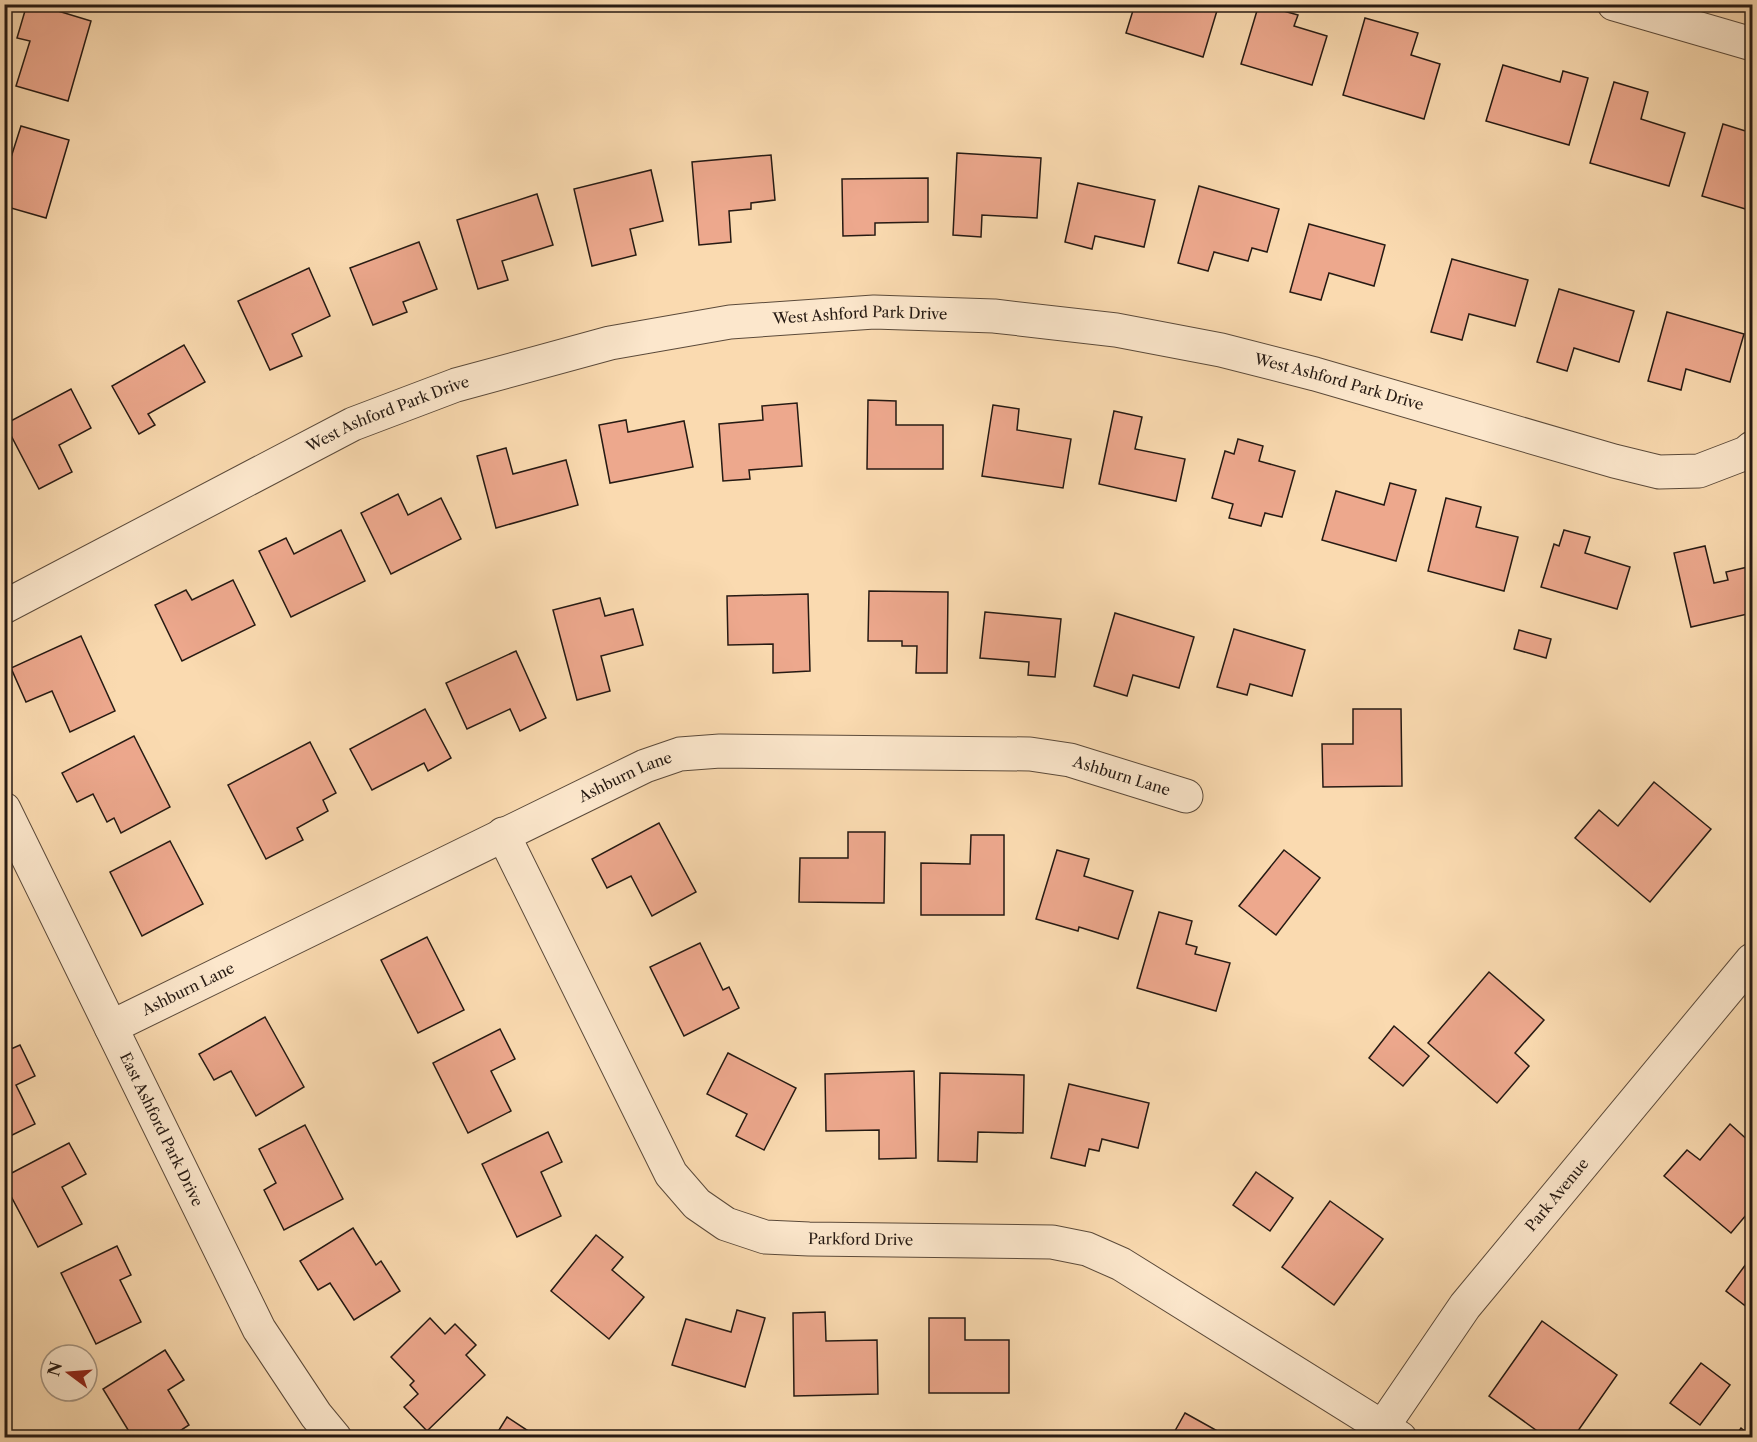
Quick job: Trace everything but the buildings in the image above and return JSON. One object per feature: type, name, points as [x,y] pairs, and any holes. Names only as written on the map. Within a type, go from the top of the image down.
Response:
[{"type":"street","points":[[1614,4],[1752,44]]},
{"type":"street","name":"West Ashford Park Drive","points":[[4,607],[353,424],[456,385],[610,343],[730,322],[874,312],[994,316],[1116,330],[1221,350],[1315,374],[1614,461],[1659,471],[1699,471],[1746,453],[1752,448]]},
{"type":"street","name":"Ashburn Lane","points":[[111,1027],[503,834],[645,766],[680,754],[720,751],[1029,754],[1070,760],[1186,796]]},
{"type":"street","name":"East Ashford Park Drive","points":[[4,809],[259,1329],[316,1415],[335,1437]]},
{"type":"street","name":"Parkford Drive","points":[[503,834],[671,1174],[697,1204],[726,1224],[765,1237],[1052,1242],[1087,1249],[1121,1264],[1386,1434]]},
{"type":"street","name":"Park Avenue","points":[[1386,1434],[1465,1306],[1752,960]]}]
